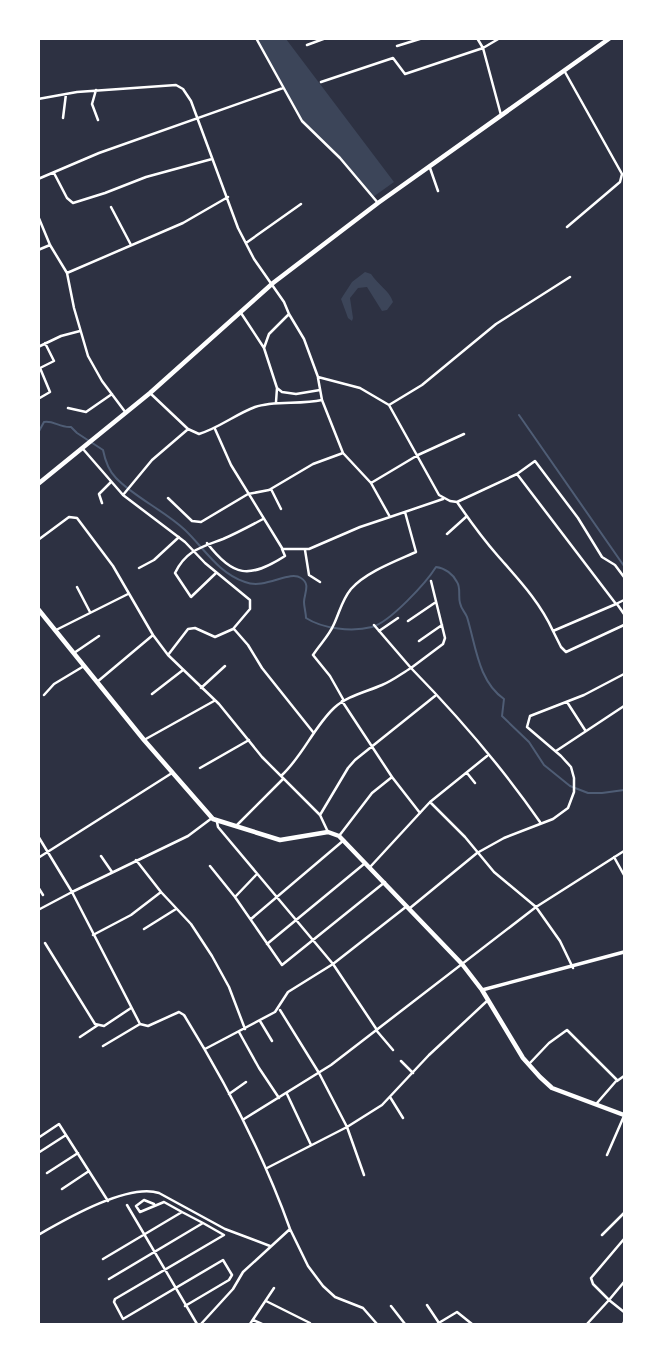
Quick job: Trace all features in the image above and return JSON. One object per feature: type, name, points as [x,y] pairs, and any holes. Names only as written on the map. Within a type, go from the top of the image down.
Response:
[{"type":"main road","points":[[38,484],[150,393],[273,284],[378,203],[610,38]]},
{"type":"main road","points":[[38,608],[144,740],[215,820],[280,840],[328,832],[341,838],[462,964],[482,990],[529,1064],[552,1087],[625,1115]]},
{"type":"street","points":[[256,38],[302,121],[340,158],[378,203]]},
{"type":"street","points":[[307,45],[326,38]]},
{"type":"street","points":[[397,46],[423,38]]},
{"type":"street","points":[[477,38],[484,48],[500,115]]},
{"type":"street","points":[[321,82],[393,58],[405,74],[484,48],[500,38]]},
{"type":"street","points":[[565,72],[622,174],[622,178],[567,227]]},
{"type":"street","points":[[38,99],[96,90],[176,85],[183,89],[191,101],[246,243],[304,339],[318,377],[322,400],[343,453],[370,483],[390,517]]},
{"type":"street","points":[[38,179],[197,117],[283,88]]},
{"type":"street","points":[[96,90],[92,104],[98,120]]},
{"type":"street","points":[[63,118],[66,94]]},
{"type":"street","points":[[53,172],[67,198],[74,203],[146,177],[212,159]]},
{"type":"street","points":[[430,168],[438,191]]},
{"type":"street","points":[[67,273],[183,223],[228,197]]},
{"type":"street","points":[[246,243],[301,204]]},
{"type":"street","points":[[111,207],[131,245]]},
{"type":"street","points":[[39,218],[50,245],[67,273],[88,356],[126,413]]},
{"type":"street","points":[[38,250],[50,245]]},
{"type":"street","points":[[389,405],[423,384],[496,324],[570,277]]},
{"type":"street","points":[[241,313],[264,348],[276,388],[276,404]]},
{"type":"street","points":[[264,348],[270,334],[289,314]]},
{"type":"street","points":[[38,347],[80,331]]},
{"type":"street","points":[[38,399],[50,392],[40,368],[54,361],[45,344]]},
{"type":"street","points":[[318,377],[360,388],[389,405],[439,495],[444,499],[457,502],[517,474],[535,461],[578,518],[602,556],[615,565],[625,577]]},
{"type":"street","points":[[276,388],[282,392],[296,394],[320,390]]},
{"type":"street","points":[[150,393],[188,429],[199,435],[255,407],[322,400]]},
{"type":"street","points":[[68,408],[86,412],[112,394]]},
{"type":"street","points":[[125,492],[152,460],[188,429]]},
{"type":"street","points":[[205,544],[226,564],[245,573],[273,564],[285,556],[248,494],[215,429]]},
{"type":"street","points":[[370,483],[418,455],[464,434]]},
{"type":"street","points":[[84,448],[111,482],[244,594],[252,604],[233,629],[215,637],[195,628],[188,629],[168,655]]},
{"type":"street","points":[[168,498],[192,520],[205,521],[248,494],[271,489],[313,464],[343,453]]},
{"type":"street","points":[[517,474],[625,614]]},
{"type":"street","points":[[102,503],[99,494],[111,482]]},
{"type":"street","points":[[271,489],[281,509]]},
{"type":"street","points":[[282,549],[292,547],[305,550],[444,499]]},
{"type":"street","points":[[457,502],[524,584],[546,615],[566,652],[625,625]]},
{"type":"street","points":[[405,512],[416,552],[396,559],[349,591],[324,642],[313,655],[330,676],[392,777],[420,813]]},
{"type":"street","points":[[447,534],[467,516]]},
{"type":"street","points":[[38,540],[69,517],[77,518],[113,566],[153,635],[168,655],[215,700],[282,777],[320,815],[328,832]]},
{"type":"street","points":[[216,573],[192,597],[178,580],[175,571],[198,548],[263,519]]},
{"type":"street","points":[[139,568],[154,560],[178,537]]},
{"type":"street","points":[[305,550],[309,575],[320,582]]},
{"type":"street","points":[[236,826],[282,777],[297,759],[313,732],[343,701],[386,683],[443,644],[445,638],[431,581]]},
{"type":"street","points":[[77,587],[90,612]]},
{"type":"street","points":[[56,630],[129,594]]},
{"type":"street","points":[[553,631],[625,600]]},
{"type":"street","points":[[408,621],[436,602]]},
{"type":"street","points":[[379,631],[398,618]]},
{"type":"street","points":[[374,625],[523,798],[540,822]]},
{"type":"street","points":[[419,641],[442,625]]},
{"type":"street","points":[[233,629],[313,732]]},
{"type":"street","points":[[97,682],[153,635]]},
{"type":"street","points":[[75,653],[99,636]]},
{"type":"street","points":[[44,695],[54,684],[84,666]]},
{"type":"street","points":[[201,688],[225,666]]},
{"type":"street","points":[[152,694],[183,670]]},
{"type":"street","points":[[205,1049],[279,1009],[289,992],[333,964],[477,853],[564,813],[573,801],[575,792],[571,768],[556,751],[527,727],[527,722],[530,716],[625,674]]},
{"type":"street","points":[[320,815],[348,768],[436,695]]},
{"type":"street","points":[[144,740],[215,700]]},
{"type":"street","points":[[566,702],[585,730]]},
{"type":"street","points":[[556,751],[625,706]]},
{"type":"street","points":[[200,768],[249,740]]},
{"type":"street","points":[[267,944],[295,919],[368,864],[430,802],[487,756]]},
{"type":"street","points":[[38,858],[172,773]]},
{"type":"street","points":[[467,773],[475,783]]},
{"type":"street","points":[[251,919],[341,838],[372,793],[392,777]]},
{"type":"street","points":[[430,802],[466,836],[494,872],[536,907],[560,941],[573,968]]},
{"type":"street","points":[[38,910],[215,820],[257,875],[333,964],[376,1030],[393,1050]]},
{"type":"street","points":[[38,836],[72,892],[140,1024]]},
{"type":"street","points":[[244,1119],[318,1073],[536,907],[625,850]]},
{"type":"street","points":[[101,856],[112,872]]},
{"type":"street","points":[[614,857],[625,875]]},
{"type":"street","points":[[136,860],[191,924],[212,956],[229,988],[245,1029]]},
{"type":"street","points":[[210,866],[282,965],[385,882]]},
{"type":"street","points":[[235,897],[257,875]]},
{"type":"street","points":[[38,887],[43,895]]},
{"type":"street","points":[[93,936],[131,915],[161,892]]},
{"type":"street","points":[[144,929],[176,909]]},
{"type":"street","points":[[45,943],[91,1019],[98,1026]]},
{"type":"street","points":[[482,990],[573,968],[625,952]]},
{"type":"street","points":[[267,1168],[373,1111],[487,1001]]},
{"type":"street","points":[[79,1037],[105,1025],[131,1008]]},
{"type":"street","points":[[279,1009],[347,1127],[364,1175]]},
{"type":"street","points":[[103,1046],[140,1024],[148,1026],[179,1012],[184,1015],[244,1119],[308,1266],[335,1297],[363,1308],[377,1325]]},
{"type":"street","points":[[260,1021],[272,1041]]},
{"type":"street","points":[[529,1064],[567,1030],[617,1081]]},
{"type":"street","points":[[239,1032],[279,1098]]},
{"type":"street","points":[[401,1060],[413,1073]]},
{"type":"street","points":[[594,1105],[625,1076]]},
{"type":"street","points":[[229,1094],[246,1082]]},
{"type":"street","points":[[287,1094],[311,1145]]},
{"type":"street","points":[[390,1097],[402,1118]]},
{"type":"street","points":[[607,1155],[625,1115]]},
{"type":"street","points":[[38,1138],[59,1125],[108,1201]]},
{"type":"street","points":[[38,1153],[66,1135]]},
{"type":"street","points":[[47,1173],[78,1153]]},
{"type":"street","points":[[62,1189],[89,1171]]},
{"type":"street","points":[[38,1235],[72,1215],[108,1201],[150,1190],[159,1192],[225,1229],[270,1246]]},
{"type":"street","points":[[154,1204],[144,1200],[136,1206],[140,1212],[164,1202],[224,1235],[115,1299],[123,1318],[223,1259],[232,1275],[229,1280],[185,1306]]},
{"type":"street","points":[[127,1205],[185,1306],[199,1325],[233,1289],[243,1272],[290,1229]]},
{"type":"street","points":[[103,1259],[182,1212]]},
{"type":"street","points":[[601,1235],[625,1213]]},
{"type":"street","points":[[109,1279],[203,1223]]},
{"type":"street","points":[[625,1240],[591,1278],[593,1284],[625,1312]]},
{"type":"street","points":[[620,1244],[625,1249]]},
{"type":"street","points":[[587,1325],[625,1282]]},
{"type":"street","points":[[250,1325],[274,1288]]},
{"type":"street","points":[[266,1301],[309,1324],[314,1319]]},
{"type":"street","points":[[426,1305],[438,1324],[457,1312],[472,1325]]},
{"type":"street","points":[[391,1306],[405,1325]]},
{"type":"street","points":[[446,1319],[449,1325]]},
{"type":"street","points":[[253,1320],[262,1325]]},
{"type":"shaded area","points":[[257,39],[286,39],[394,182],[373,197],[340,158],[302,121]]},
{"type":"shaded area","points":[[365,272],[371,274],[393,302],[387,310],[382,311],[367,287],[358,288],[350,298],[352,321],[348,318],[341,299],[352,282]]},
{"type":"waterway","points":[[519,415],[624,566]]},
{"type":"waterway","points":[[38,433],[44,422],[71,427],[103,450],[116,478],[177,523],[219,566],[235,578],[253,584],[290,576],[304,580],[306,618],[321,625],[347,629],[380,624],[416,592],[436,567],[446,570],[458,584],[461,605],[483,673],[504,699],[502,716],[529,742],[544,765],[570,786],[588,793],[624,790]]}]
